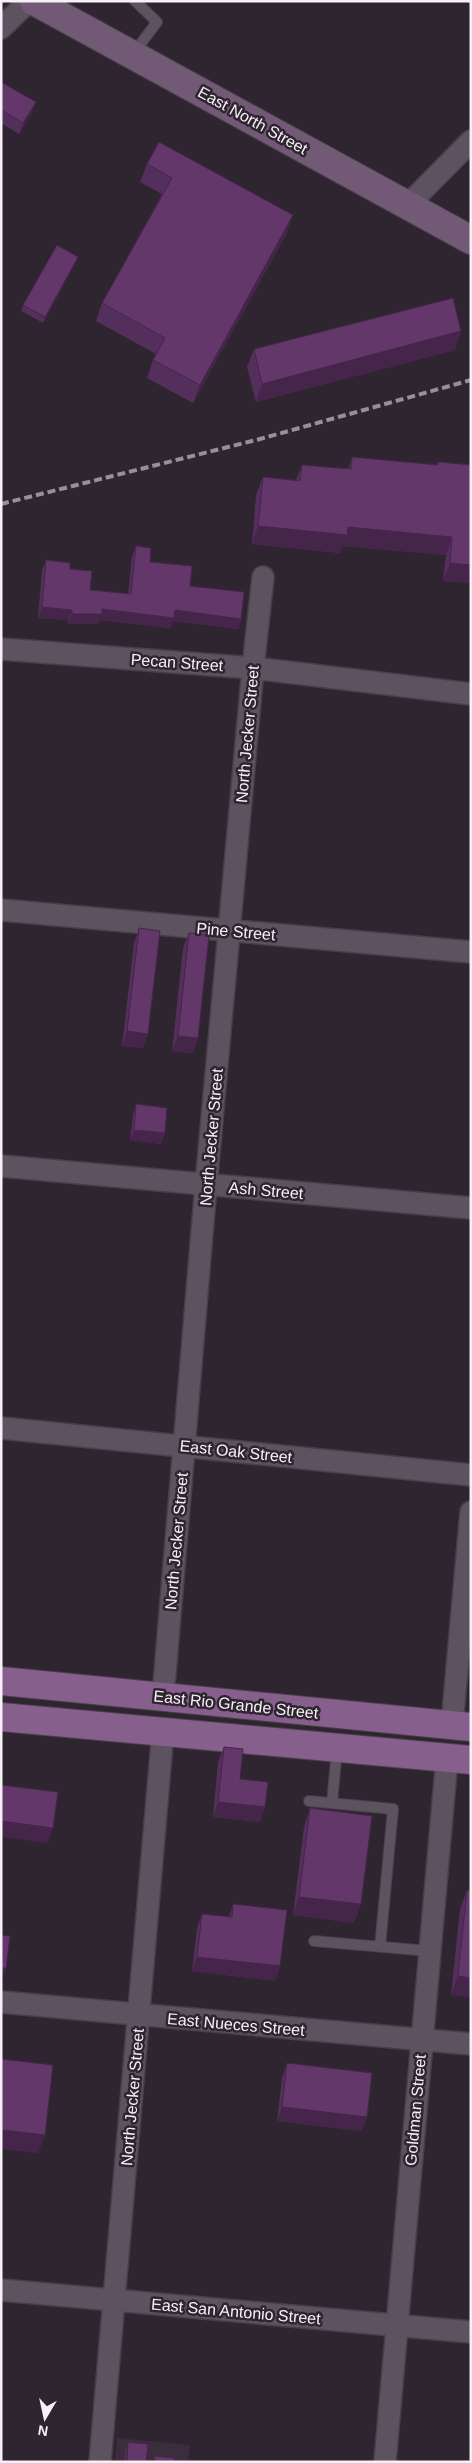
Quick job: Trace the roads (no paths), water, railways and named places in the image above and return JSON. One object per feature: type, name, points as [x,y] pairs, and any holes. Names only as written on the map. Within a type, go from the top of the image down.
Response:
[{"type":"main road","name":"East Rio Grande Street","points":[[1,1681],[163,1697],[464,1732]]},
{"type":"main road","name":"East Rio Grande Street","points":[[1,1717],[459,1759]]},
{"type":"main road","points":[[370,1751],[393,1736],[437,1738],[445,1733],[464,1732],[459,1759]]},
{"type":"street","points":[[1,28],[29,1]]},
{"type":"street","name":"East North Street","points":[[34,1],[471,240]]},
{"type":"street","points":[[408,205],[471,141]]},
{"type":"street","name":"North Jecker Street","points":[[163,1697],[206,1185],[263,577]]},
{"type":"street","name":"Pecan Street","points":[[1,649],[253,668],[471,694]]},
{"type":"street","name":"Pine Street","points":[[1,910],[471,952]]},
{"type":"street","name":"Ash Street","points":[[1,1166],[471,1208]]},
{"type":"street","name":"East Oak Street","points":[[1,1428],[471,1475]]},
{"type":"street","points":[[464,1732],[471,1512]]},
{"type":"street","name":"North Jecker Street","points":[[100,2462],[163,1731]]},
{"type":"street","name":"Goldman Street","points":[[385,2462],[430,1950],[459,1759]]},
{"type":"street","name":"East Nueces Street","points":[[1,2002],[471,2044]]},
{"type":"street","name":"East San Antonio Street","points":[[1,2290],[471,2332]]},
{"type":"lane","points":[[132,55],[158,22],[135,1]]},
{"type":"lane","points":[[332,1803],[337,1748]]},
{"type":"lane","points":[[309,1801],[394,1809],[380,1946]]},
{"type":"lane","points":[[314,1941],[430,1950]]},
{"type":"railway","points":[[1,504],[260,439],[471,380]]}]
